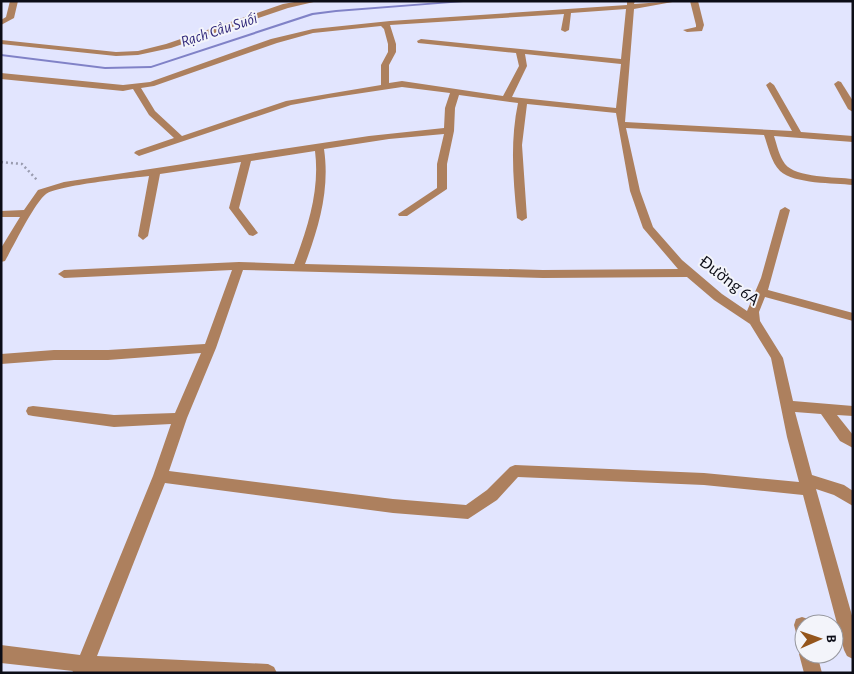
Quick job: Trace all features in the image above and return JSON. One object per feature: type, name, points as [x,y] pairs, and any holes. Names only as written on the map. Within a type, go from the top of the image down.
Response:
[{"type":"street","points":[[1,24],[10,18],[14,1]]},
{"type":"street","points":[[1,42],[116,54],[138,53],[168,46],[286,6],[314,1]]},
{"type":"street","points":[[1,76],[123,88],[152,84],[274,42],[313,32],[383,24],[674,1]]},
{"type":"street","points":[[687,30],[699,29],[700,25],[694,1]]},
{"type":"street","name":"Đường 6A","points":[[630,4],[621,125],[635,191],[648,228],[689,273],[718,297],[754,321],[777,358],[807,485],[853,650]]},
{"type":"street","points":[[565,30],[568,10]]},
{"type":"street","points":[[383,24],[388,28],[392,44],[392,52],[385,65],[385,86]]},
{"type":"street","points":[[421,41],[625,62]]},
{"type":"street","points":[[506,99],[518,79],[523,66],[520,51]]},
{"type":"street","points":[[838,84],[853,109]]},
{"type":"street","points":[[139,153],[289,103],[385,86],[409,85],[506,99],[621,111]]},
{"type":"street","points":[[770,85],[798,135]]},
{"type":"street","points":[[135,86],[152,113],[180,139]]},
{"type":"street","points":[[403,214],[442,189],[442,164],[449,131],[450,108],[455,92]]},
{"type":"street","points":[[522,218],[516,162],[519,119],[523,101]]},
{"type":"street","points":[[621,125],[853,139]]},
{"type":"street","points":[[1,258],[27,213],[42,192],[64,185],[416,132],[449,131]]},
{"type":"street","points":[[768,133],[781,165],[786,171],[853,182]]},
{"type":"street","points":[[298,268],[312,232],[318,199],[323,168],[319,147]]},
{"type":"street","points":[[246,158],[234,208],[253,233]]},
{"type":"street","points":[[143,236],[155,172]]},
{"type":"street","points":[[754,321],[754,312],[785,210]]},
{"type":"street","points":[[1,214],[27,213]]},
{"type":"street","points":[[64,274],[239,266],[543,274],[689,273]]},
{"type":"street","points":[[83,668],[160,476],[180,418],[210,348],[239,266]]},
{"type":"street","points":[[761,292],[853,317]]},
{"type":"street","points":[[1,359],[54,355],[108,355],[210,348]]},
{"type":"street","points":[[788,406],[853,411]]},
{"type":"street","points":[[825,409],[845,437],[853,442]]},
{"type":"street","points":[[33,411],[114,421],[180,418]]},
{"type":"street","points":[[160,476],[392,506],[468,512],[492,495],[515,471],[807,485],[840,490],[853,500]]},
{"type":"street","points":[[1,654],[83,668],[268,673]]},
{"type":"path","points":[[1,162],[22,164],[36,178],[42,192]]},
{"type":"waterway","name":"Rạch Cầu Suối","points":[[1,55],[105,68],[151,67],[312,14],[474,1]]}]
